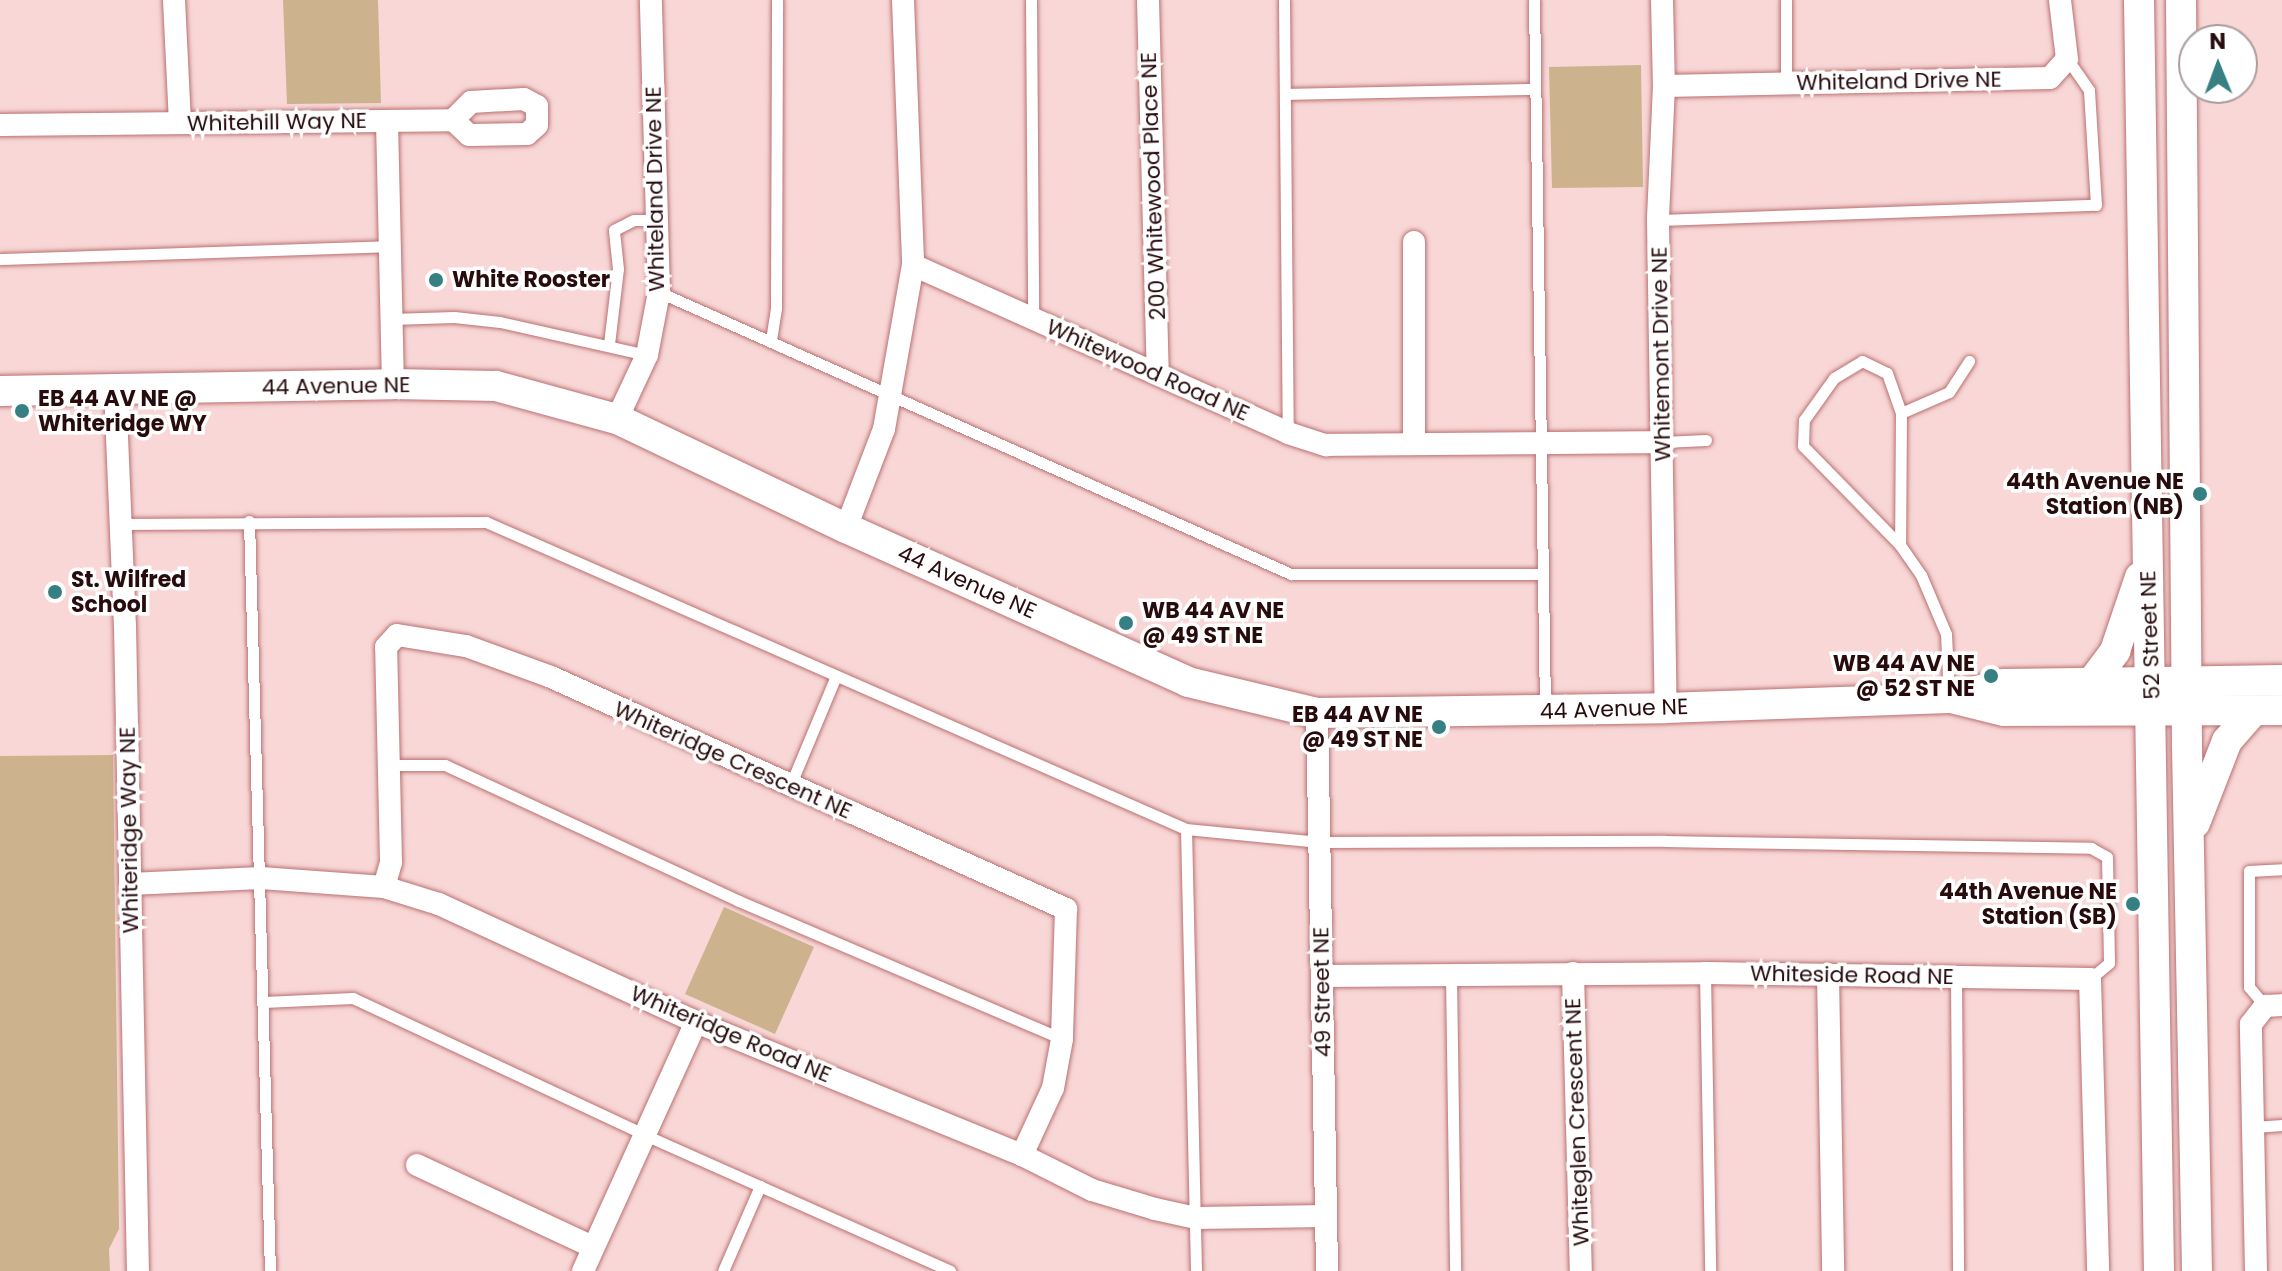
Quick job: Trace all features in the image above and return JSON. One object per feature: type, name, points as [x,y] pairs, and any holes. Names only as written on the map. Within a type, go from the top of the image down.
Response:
[{"type":"main road","name":"52 Street NE","points":[[2139,0],[2159,1271]]},
{"type":"main road","name":"52 Street NE","points":[[2181,0],[2187,710],[2197,1271]]},
{"type":"main road","name":"44 Avenue NE","points":[[0,391],[393,384],[496,386],[617,419],[846,528],[1188,682],[1317,713],[1545,712],[1949,698],[2004,684],[2092,682],[2152,695]]},
{"type":"main road","points":[[2092,682],[2115,651],[2147,552]]},
{"type":"main road","name":"44 Avenue NE","points":[[1949,698],[2004,711],[2152,695],[2188,680],[2282,680]]},
{"type":"main road","points":[[2152,695],[2187,710],[2268,711]]},
{"type":"main road","points":[[2190,836],[2227,741],[2268,711]]},
{"type":"street","points":[[174,0],[180,123]]},
{"type":"street","name":"Whiteland Drive NE","points":[[617,419],[647,355],[659,292],[651,0]]},
{"type":"street","points":[[846,528],[870,471],[892,394],[913,265],[903,0]]},
{"type":"street","name":"200 Whitewood Place NE","points":[[1148,0],[1158,372]]},
{"type":"street","name":"Whitemont Drive NE","points":[[1662,0],[1664,86],[1658,220],[1666,708]]},
{"type":"street","points":[[2060,0],[2067,59]]},
{"type":"street","name":"Whiteland Drive NE","points":[[1664,86],[2050,78],[2067,59]]},
{"type":"street","points":[[387,121],[453,120]]},
{"type":"street","name":"Whitehill Way NE","points":[[0,125],[387,121],[393,384]]},
{"type":"street","points":[[1414,242],[1414,444]]},
{"type":"street","name":"Whitewood Road NE","points":[[913,265],[1158,372],[1288,433],[1326,445],[1539,446],[1663,442]]},
{"type":"street","name":"Whiteridge Way NE","points":[[115,389],[121,524],[138,1271]]},
{"type":"street","name":"Whiteridge Crescent NE","points":[[384,887],[391,862],[386,647],[397,635],[466,646],[551,677],[1066,909],[1062,1039],[1053,1088],[1022,1155]]},
{"type":"street","name":"49 Street NE","points":[[1317,713],[1327,1271]]},
{"type":"street","name":"Whiteridge Road NE","points":[[130,884],[261,878],[384,887],[439,904],[696,1022],[1022,1155],[1092,1190],[1196,1218],[1326,1216]]},
{"type":"street","name":"Whiteglen Crescent NE","points":[[1573,973],[1581,1271]]},
{"type":"street","name":"Whiteside Road NE","points":[[1322,976],[1705,973],[2090,979]]},
{"type":"street","points":[[1828,974],[1833,1271]]},
{"type":"street","points":[[2090,979],[2098,1271]]},
{"type":"street","points":[[2256,1271],[2251,1024],[2273,1005]]},
{"type":"street","points":[[583,1271],[696,1022]]},
{"type":"street","points":[[417,1165],[593,1247]]},
{"type":"lane","points":[[771,340],[776,308],[777,0]]},
{"type":"lane","points":[[1031,0],[1033,320]]},
{"type":"lane","points":[[1284,0],[1288,94],[1288,433]]},
{"type":"lane","points":[[1534,0],[1545,712]]},
{"type":"lane","points":[[1786,0],[1786,83]]},
{"type":"lane","points":[[1658,220],[2096,205],[2089,90],[2067,59]]},
{"type":"lane","points":[[1288,94],[1534,89]]},
{"type":"lane","points":[[609,344],[618,269],[614,230],[634,220],[657,220]]},
{"type":"lane","points":[[0,259],[389,246]]},
{"type":"lane","points":[[659,292],[1291,574],[1542,574]]},
{"type":"lane","points":[[391,319],[454,317],[500,322],[609,344],[647,355]]},
{"type":"lane","points":[[1900,545],[1901,413],[1887,373],[1862,361],[1834,378],[1804,420],[1803,446],[1900,545],[1921,575],[1946,634],[1949,698]]},
{"type":"lane","points":[[1901,413],[1949,392],[1969,361]]},
{"type":"lane","points":[[1663,442],[1706,440]]},
{"type":"lane","points":[[249,521],[270,1271]]},
{"type":"lane","points":[[121,524],[486,522],[1186,829],[1319,842],[1665,841],[2091,848],[2107,857],[2109,963],[2090,979]]},
{"type":"lane","points":[[790,786],[836,676]]},
{"type":"lane","points":[[389,765],[445,765],[739,901],[1062,1039]]},
{"type":"lane","points":[[1186,829],[1196,1271]]},
{"type":"lane","points":[[2273,1005],[2249,987],[2249,871],[2282,869]]},
{"type":"lane","points":[[1451,973],[1455,1271]]},
{"type":"lane","points":[[1705,973],[1710,1271]]},
{"type":"lane","points":[[1956,977],[1958,1271]]},
{"type":"lane","points":[[263,1002],[353,998],[645,1135],[950,1271]]},
{"type":"lane","points":[[2254,1127],[2282,1125]]},
{"type":"lane","points":[[723,1271],[760,1186]]},
{"type":"shaded area","points":[[283,0],[378,0],[381,103],[287,104]]},
{"type":"shaded area","points":[[1641,65],[1643,187],[1552,188],[1549,67]]},
{"type":"shaded area","points":[[113,755],[119,1229],[109,1249],[110,1271],[0,1271],[0,756]]},
{"type":"shaded area","points":[[724,907],[814,947],[775,1034],[685,994]]},
{"type":"place","name":"White Rooster","points":[[436,280]]},
{"type":"place","name":"EB 44 AV NE @ Whiteridge WY","points":[[22,411]]},
{"type":"place","name":"44th Avenue NE Station (NB)","points":[[2200,494]]},
{"type":"place","name":"St. Wilfred School","points":[[55,592]]},
{"type":"place","name":"WB 44 AV NE @ 49 ST NE","points":[[1126,623]]},
{"type":"place","name":"WB 44 AV NE @ 52 ST NE","points":[[1991,676]]},
{"type":"place","name":"EB 44 AV NE @ 49 ST NE","points":[[1439,727]]},
{"type":"place","name":"44th Avenue NE Station (SB)","points":[[2133,904]]}]
